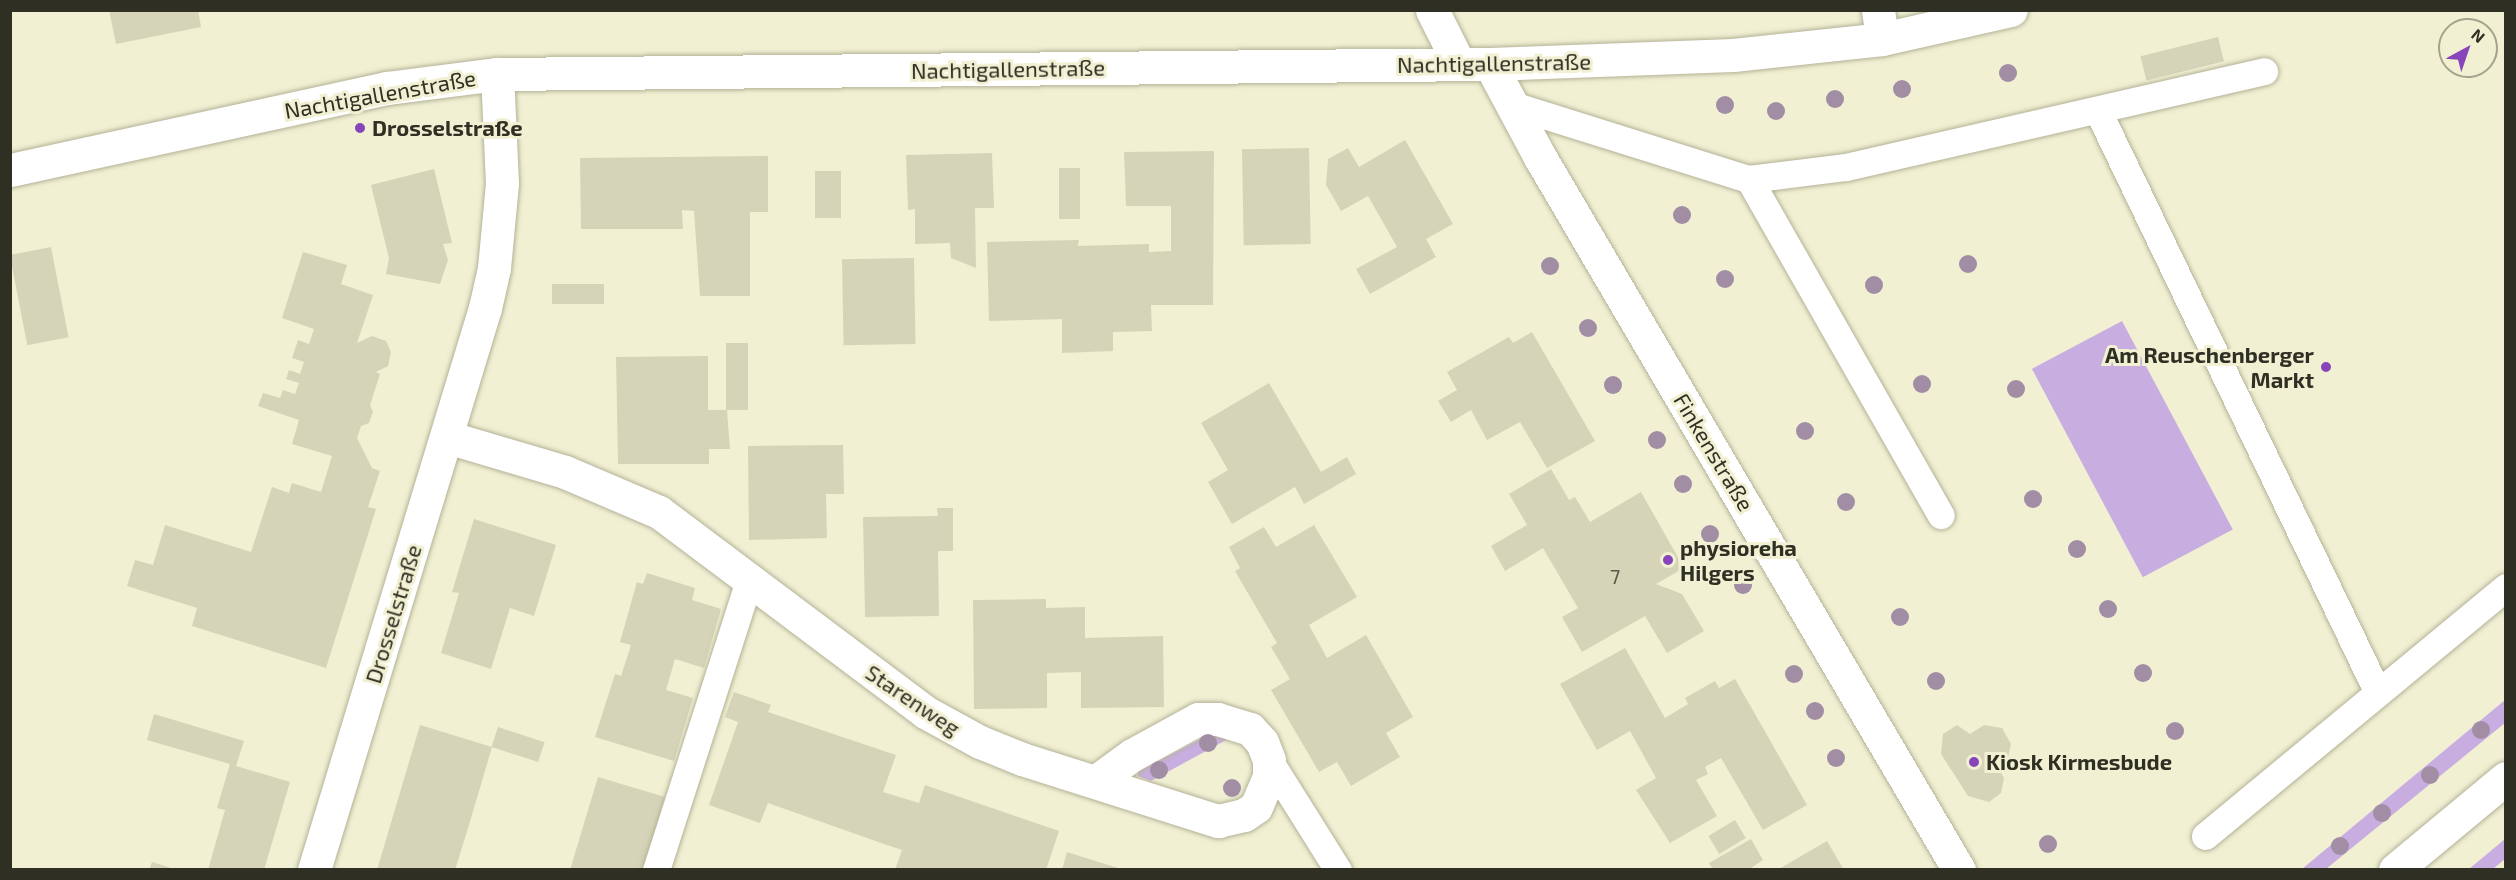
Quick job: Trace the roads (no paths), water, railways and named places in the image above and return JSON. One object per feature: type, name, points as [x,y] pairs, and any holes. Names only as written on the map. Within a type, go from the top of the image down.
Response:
[{"type":"main road","name":"Finkenstraße","points":[[1432,10],[1509,104],[1959,870]]},
{"type":"main road","name":"Nachtigallenstraße","points":[[10,170],[387,88],[497,74],[1474,64],[1733,55],[1880,25],[2011,10]]},
{"type":"main road","name":"Drosselstraße","points":[[314,870],[447,437],[494,268],[502,146],[497,74]]},
{"type":"main road","name":"Starenweg","points":[[447,437],[565,472],[637,501],[680,525],[876,676],[943,723],[1022,759],[1098,780],[1218,821],[1230,820],[1256,807],[1269,777],[1269,760]]},
{"type":"main road","points":[[1098,780],[1132,755],[1198,719],[1218,719],[1250,729],[1262,742],[1269,760]]},
{"type":"main road","points":[[2395,870],[2505,777]]},
{"type":"lane","points":[[1509,104],[1749,178],[1846,167],[2098,111],[2264,71]]},
{"type":"lane","points":[[2098,111],[2377,690]]},
{"type":"lane","points":[[1749,178],[1941,515]]},
{"type":"lane","points":[[656,870],[750,578]]},
{"type":"lane","points":[[2205,836],[2377,690],[2505,587]]},
{"type":"lane","points":[[1269,760],[1338,870]]},
{"type":"place","name":"Drosselstraße","points":[[360,128]]},
{"type":"place","name":"Am Reuschenberger Markt","points":[[2326,367]]},
{"type":"place","name":"physioreha Hilgers","points":[[1668,560]]},
{"type":"place","name":"Kiosk Kirmesbude","points":[[1974,762]]}]
